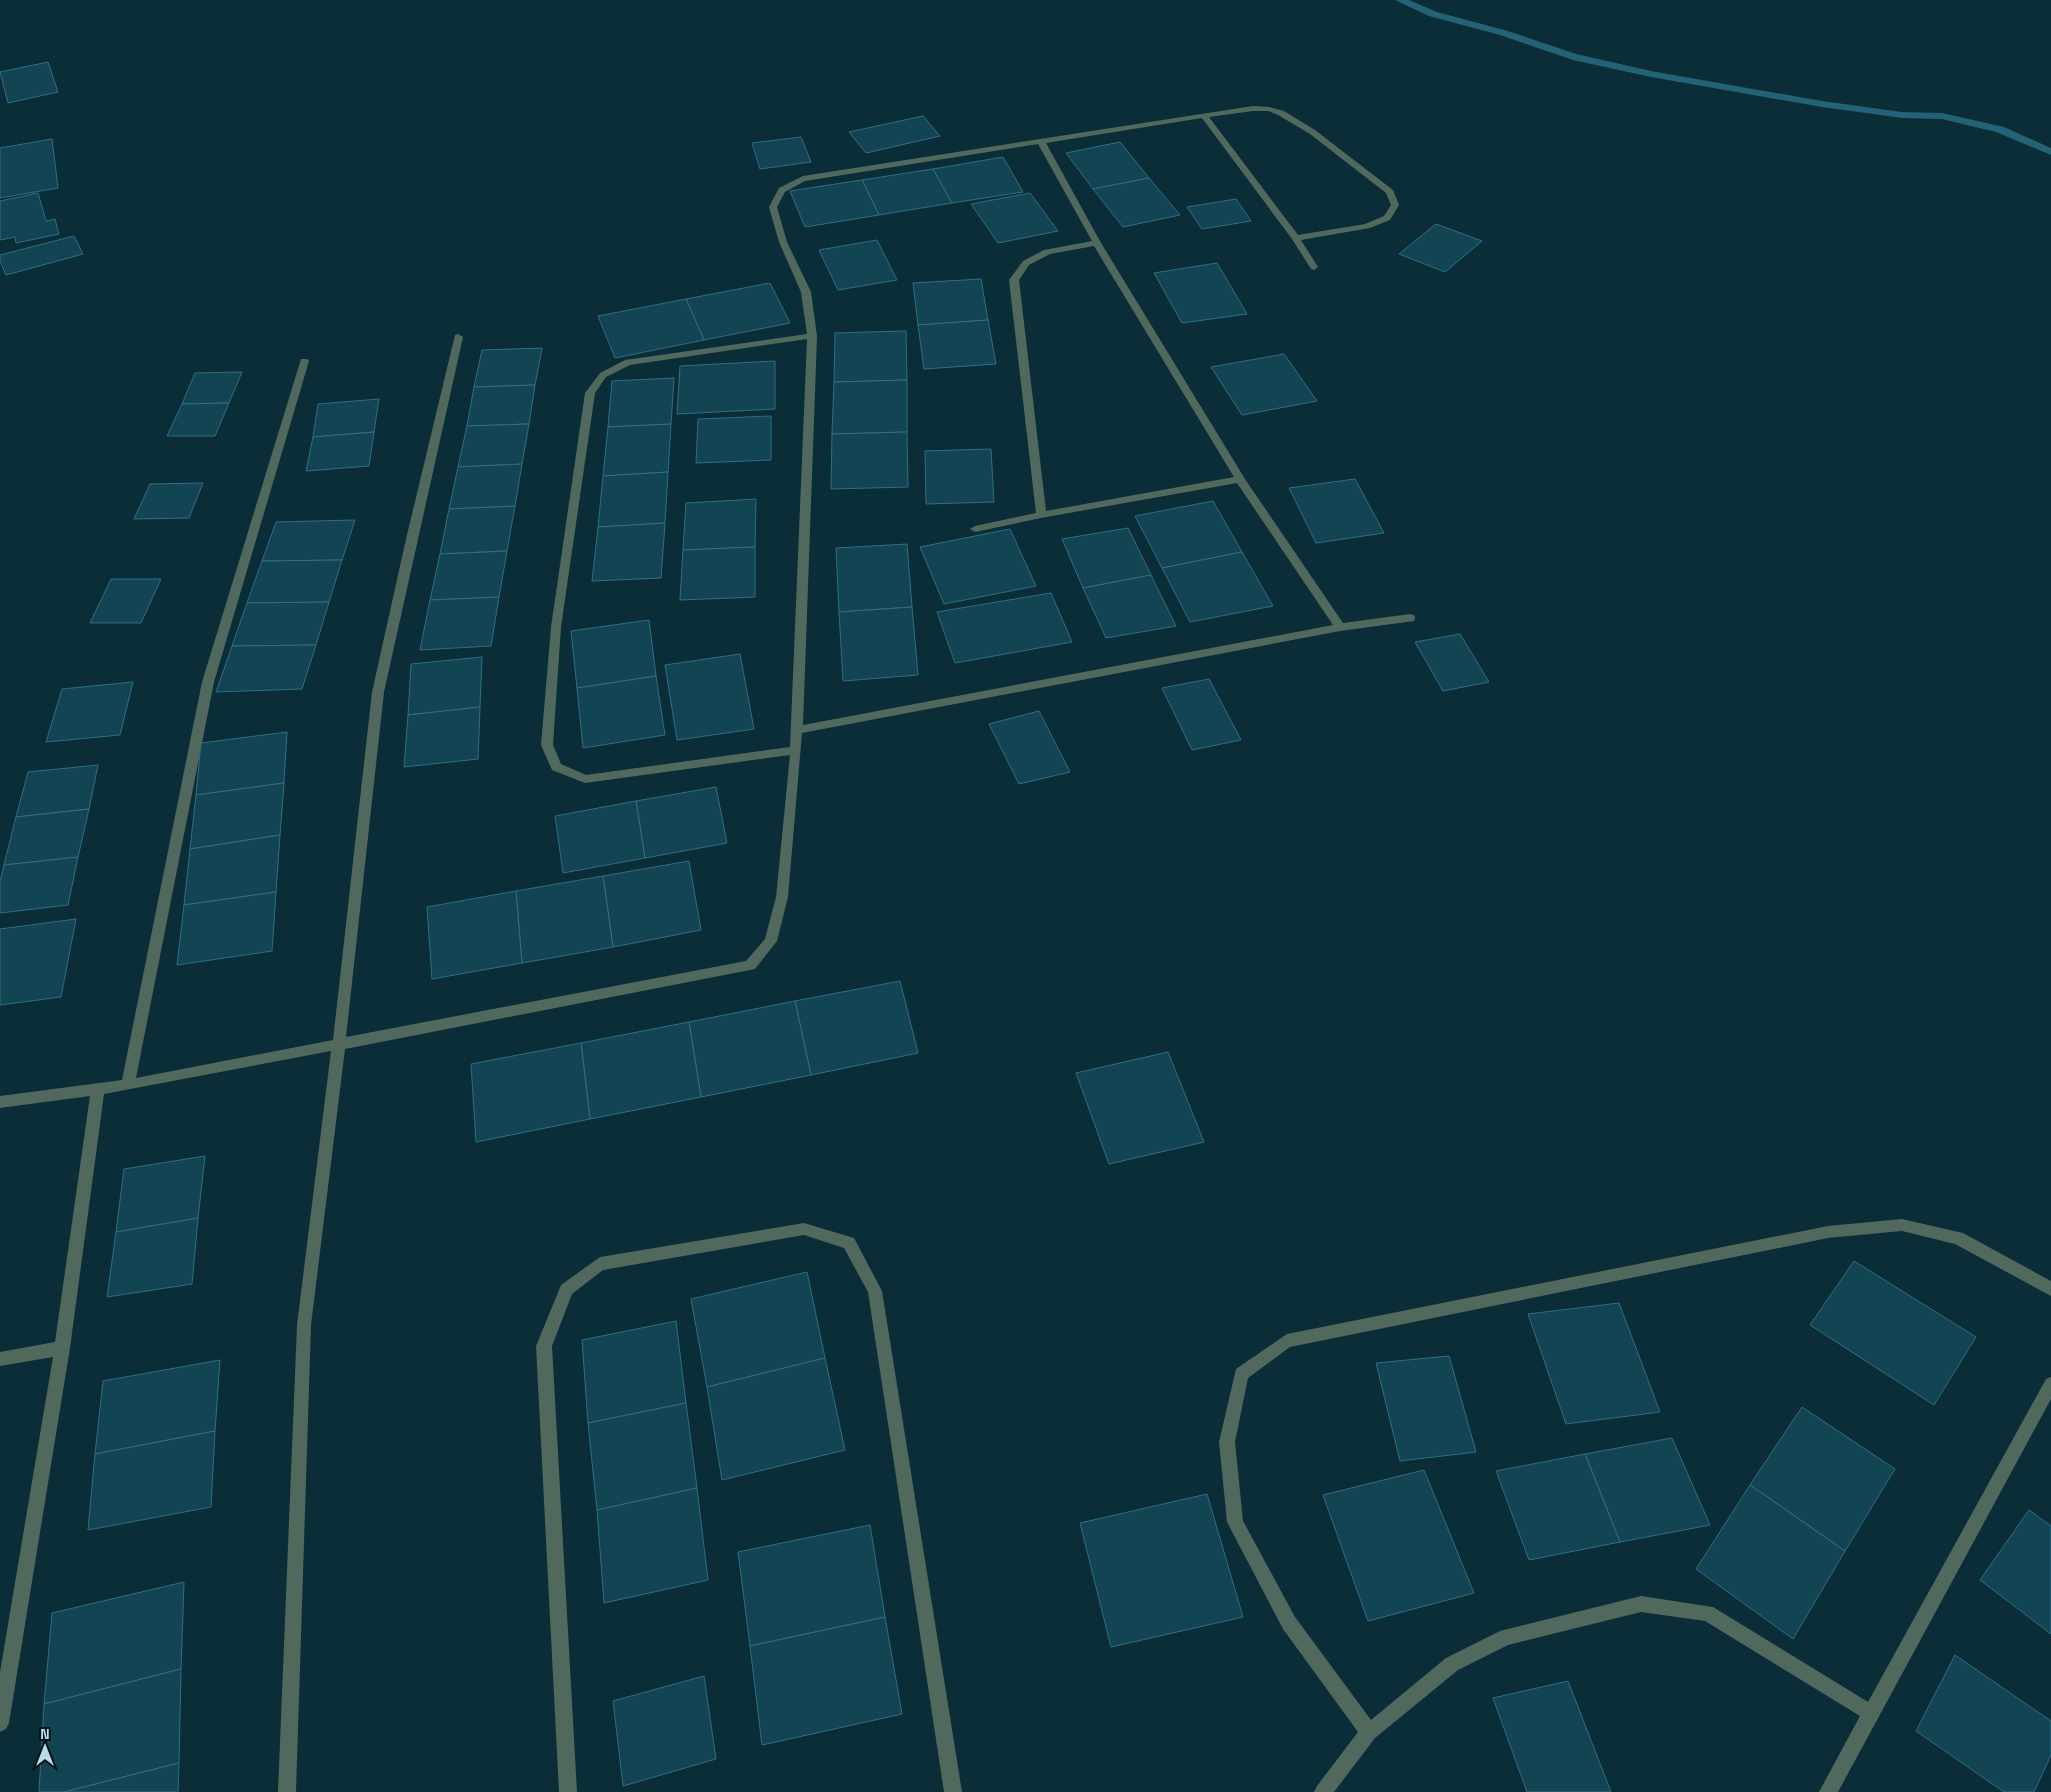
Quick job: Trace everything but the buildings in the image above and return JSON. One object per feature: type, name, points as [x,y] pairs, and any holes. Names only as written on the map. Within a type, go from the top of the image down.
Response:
[{"type":"street","points":[[0,1102],[128,1085],[750,965],[771,941],[782,898],[798,730],[812,336],[806,292],[783,242],[773,207],[782,190],[804,179],[1204,114],[1253,108],[1271,109],[1291,116],[1390,192],[1395,206],[1387,218],[1368,226],[1296,238]]},
{"type":"street","points":[[1204,114],[1296,238],[1314,267]]},
{"type":"street","points":[[1041,141],[1096,243],[1240,479],[1340,627]]},
{"type":"street","points":[[1041,515],[1014,280],[1026,263],[1047,252],[1096,243]]},
{"type":"street","points":[[796,750],[585,779],[556,767],[547,744],[556,627],[590,393],[603,375],[628,362],[812,336]]},
{"type":"street","points":[[287,1792],[304,1325],[339,1044],[378,692],[458,337]]},
{"type":"street","points":[[128,1085],[208,682],[304,361]]},
{"type":"street","points":[[975,529],[1041,515],[1240,479]]},
{"type":"street","points":[[798,730],[1340,627],[1410,618]]},
{"type":"street","points":[[0,1722],[62,1348],[98,1090]]},
{"type":"street","points":[[1369,1732],[1289,1623],[1235,1522],[1227,1442],[1241,1374],[1287,1341],[1828,1232],[1902,1225],[1958,1238],[2051,1289]]},
{"type":"street","points":[[568,1792],[544,1346],[566,1290],[600,1264],[804,1229],[849,1243],[875,1291],[953,1792]]},
{"type":"street","points":[[0,1359],[62,1348]]},
{"type":"street","points":[[1828,1792],[2051,1384]]},
{"type":"street","points":[[1323,1792],[1369,1732],[1452,1664],[1506,1637],[1641,1604],[1707,1613],[1871,1713]]},
{"type":"waterway","points":[[1400,0],[1433,14],[1504,33],[1573,57],[1651,74],[1822,104],[1902,115],[1942,116],[2000,129],[2051,152]]}]
